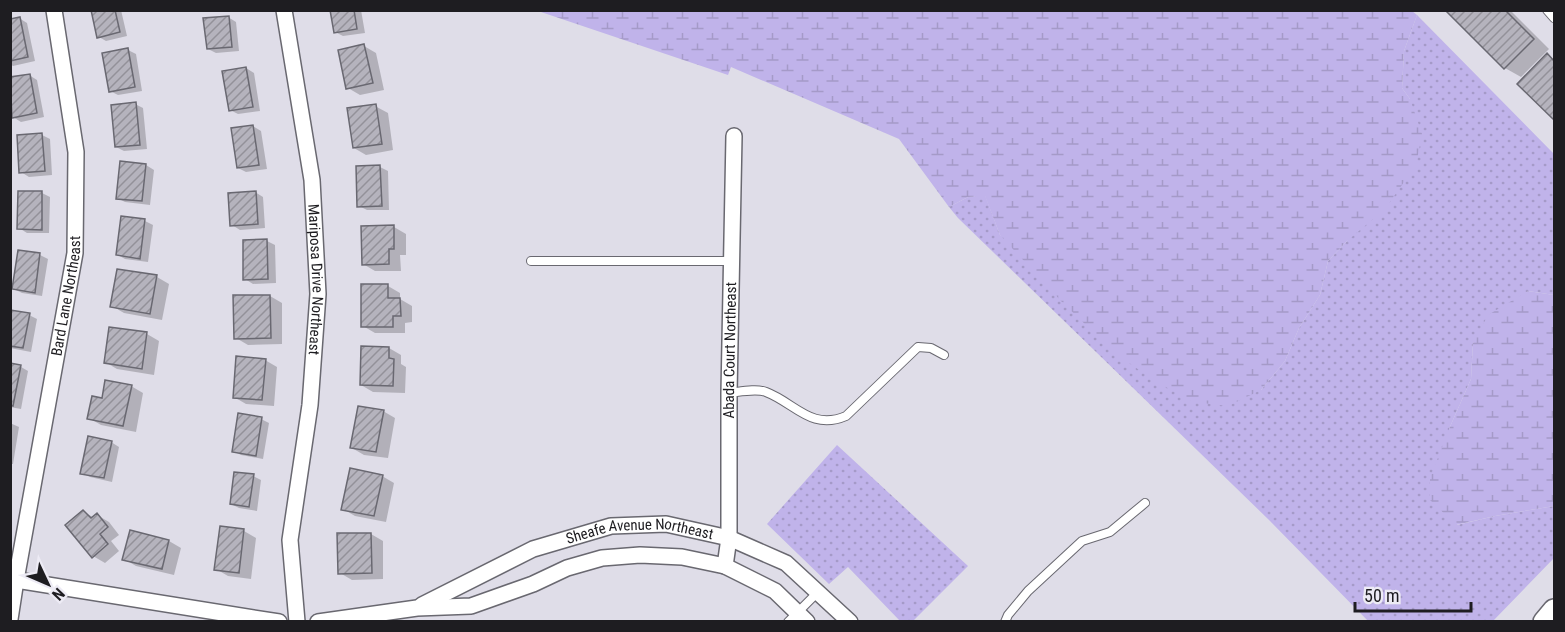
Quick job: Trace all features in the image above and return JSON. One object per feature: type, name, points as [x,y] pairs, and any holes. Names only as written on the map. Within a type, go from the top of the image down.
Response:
[{"type":"main road","points":[[1544,621],[1554,610]]},
{"type":"street","name":"Bard Lane Northeast","points":[[10,619],[13,579],[75,253],[76,152],[54,10]]},
{"type":"street","name":"Mariposa Drive Northeast","points":[[284,10],[312,180],[318,294],[310,405],[290,540],[297,621]]},
{"type":"street","name":"Abada Court Northeast","points":[[725,566],[729,538],[729,393],[734,136]]},
{"type":"street","name":"Sheafe Avenue Northeast","points":[[417,608],[533,549],[611,526],[666,524],[729,538],[786,563],[850,621]]},
{"type":"street","name":"Sheafe Avenue Northeast","points":[[318,621],[417,608],[471,606],[533,584],[567,568],[602,558],[640,555],[682,557],[725,566],[775,591],[797,618]]},
{"type":"street","points":[[13,579],[279,621]]},
{"type":"lane","points":[[1547,10],[1554,18]]},
{"type":"lane","points":[[531,261],[731,261]]},
{"type":"lane","points":[[729,393],[764,391],[813,419],[834,421],[846,416],[918,347],[931,348],[944,356]]},
{"type":"lane","points":[[1005,621],[1028,591],[1082,541],[1110,532],[1145,503]]},
{"type":"lane","points":[[797,618],[818,592]]},
{"type":"green space","points":[[538,11],[1412,11],[1417,15],[1404,51],[1402,88],[1410,99],[1422,134],[1416,165],[1385,209],[1347,241],[1328,261],[1320,295],[1299,328],[1285,361],[1261,390],[1228,406],[1193,402],[1153,380],[1114,352],[1061,301],[1000,235],[985,196],[968,197],[949,207],[899,139],[731,67],[728,75]]},
{"type":"green space","points":[[1417,15],[1554,154],[1554,295],[1528,291],[1473,343],[1471,379],[1449,429],[1457,525],[1554,506],[1554,558],[1493,621],[1368,621],[1268,519],[949,207],[968,197],[985,195],[1000,235],[1261,390],[1285,361],[1299,328],[1320,295],[1328,261],[1347,241],[1410,99],[1402,88],[1404,51]]},
{"type":"green space","points":[[1528,291],[1554,295],[1554,506],[1456,525],[1430,500],[1430,478],[1471,379],[1473,343],[1488,315]]},
{"type":"green space","points":[[837,445],[968,566],[913,621],[900,621],[848,567],[829,584],[767,524]]},
{"type":"building","points":[[91,10],[115,10],[120,32],[97,38]]},
{"type":"building","points":[[330,10],[354,10],[357,29],[334,33]]},
{"type":"building","points":[[1445,10],[1505,10],[1534,39],[1504,69]]},
{"type":"building","points":[[229,16],[232,47],[207,49],[203,18]]},
{"type":"building","points":[[20,17],[28,57],[10,61],[10,19]]},
{"type":"building","points":[[364,44],[373,83],[346,89],[338,50]]},
{"type":"building","points":[[128,48],[135,87],[109,92],[102,53]]},
{"type":"building","points":[[1547,53],[1554,61],[1554,120],[1517,84]]},
{"type":"building","points":[[246,67],[253,107],[229,111],[222,71]]},
{"type":"building","points":[[30,74],[37,113],[12,118],[10,77]]},
{"type":"building","points":[[136,102],[140,145],[115,147],[111,105]]},
{"type":"building","points":[[376,104],[382,144],[353,148],[347,108]]},
{"type":"building","points":[[253,125],[259,165],[237,168],[231,128]]},
{"type":"building","points":[[42,133],[45,171],[19,173],[17,135]]},
{"type":"building","points":[[120,161],[146,164],[142,201],[116,199]]},
{"type":"building","points":[[380,165],[382,206],[357,207],[356,166]]},
{"type":"building","points":[[18,191],[42,191],[42,230],[17,229]]},
{"type":"building","points":[[256,191],[258,224],[230,226],[228,193]]},
{"type":"building","points":[[121,216],[145,219],[140,259],[116,255]]},
{"type":"building","points":[[394,225],[394,249],[389,249],[389,264],[362,265],[361,226]]},
{"type":"building","points":[[267,239],[268,279],[243,280],[243,240]]},
{"type":"building","points":[[18,250],[40,253],[35,293],[12,289]]},
{"type":"building","points":[[117,269],[157,275],[150,314],[110,307]]},
{"type":"building","points":[[361,284],[388,284],[388,298],[400,298],[401,316],[393,316],[393,327],[361,327]]},
{"type":"building","points":[[233,295],[270,295],[271,338],[234,339]]},
{"type":"building","points":[[10,310],[30,313],[23,348],[10,346]]},
{"type":"building","points":[[109,327],[147,332],[142,369],[104,363]]},
{"type":"building","points":[[361,346],[389,347],[389,358],[394,359],[393,386],[360,385]]},
{"type":"building","points":[[236,356],[266,359],[262,400],[233,398]]},
{"type":"building","points":[[10,363],[21,365],[13,406],[10,405]]},
{"type":"building","points":[[105,380],[132,385],[123,426],[87,419],[92,396],[102,398]]},
{"type":"building","points":[[358,406],[384,410],[376,452],[350,448]]},
{"type":"building","points":[[238,413],[262,417],[256,456],[232,452]]},
{"type":"building","points":[[88,436],[112,441],[104,478],[80,474]]},
{"type":"building","points":[[350,468],[383,475],[374,516],[341,510]]},
{"type":"building","points":[[234,472],[254,474],[249,507],[230,504]]},
{"type":"building","points":[[83,510],[91,518],[97,513],[108,527],[100,534],[108,544],[92,558],[65,525]]},
{"type":"building","points":[[220,526],[244,529],[239,573],[214,570]]},
{"type":"building","points":[[130,530],[169,540],[162,569],[122,560]]},
{"type":"building","points":[[337,533],[371,533],[372,573],[338,574]]}]
